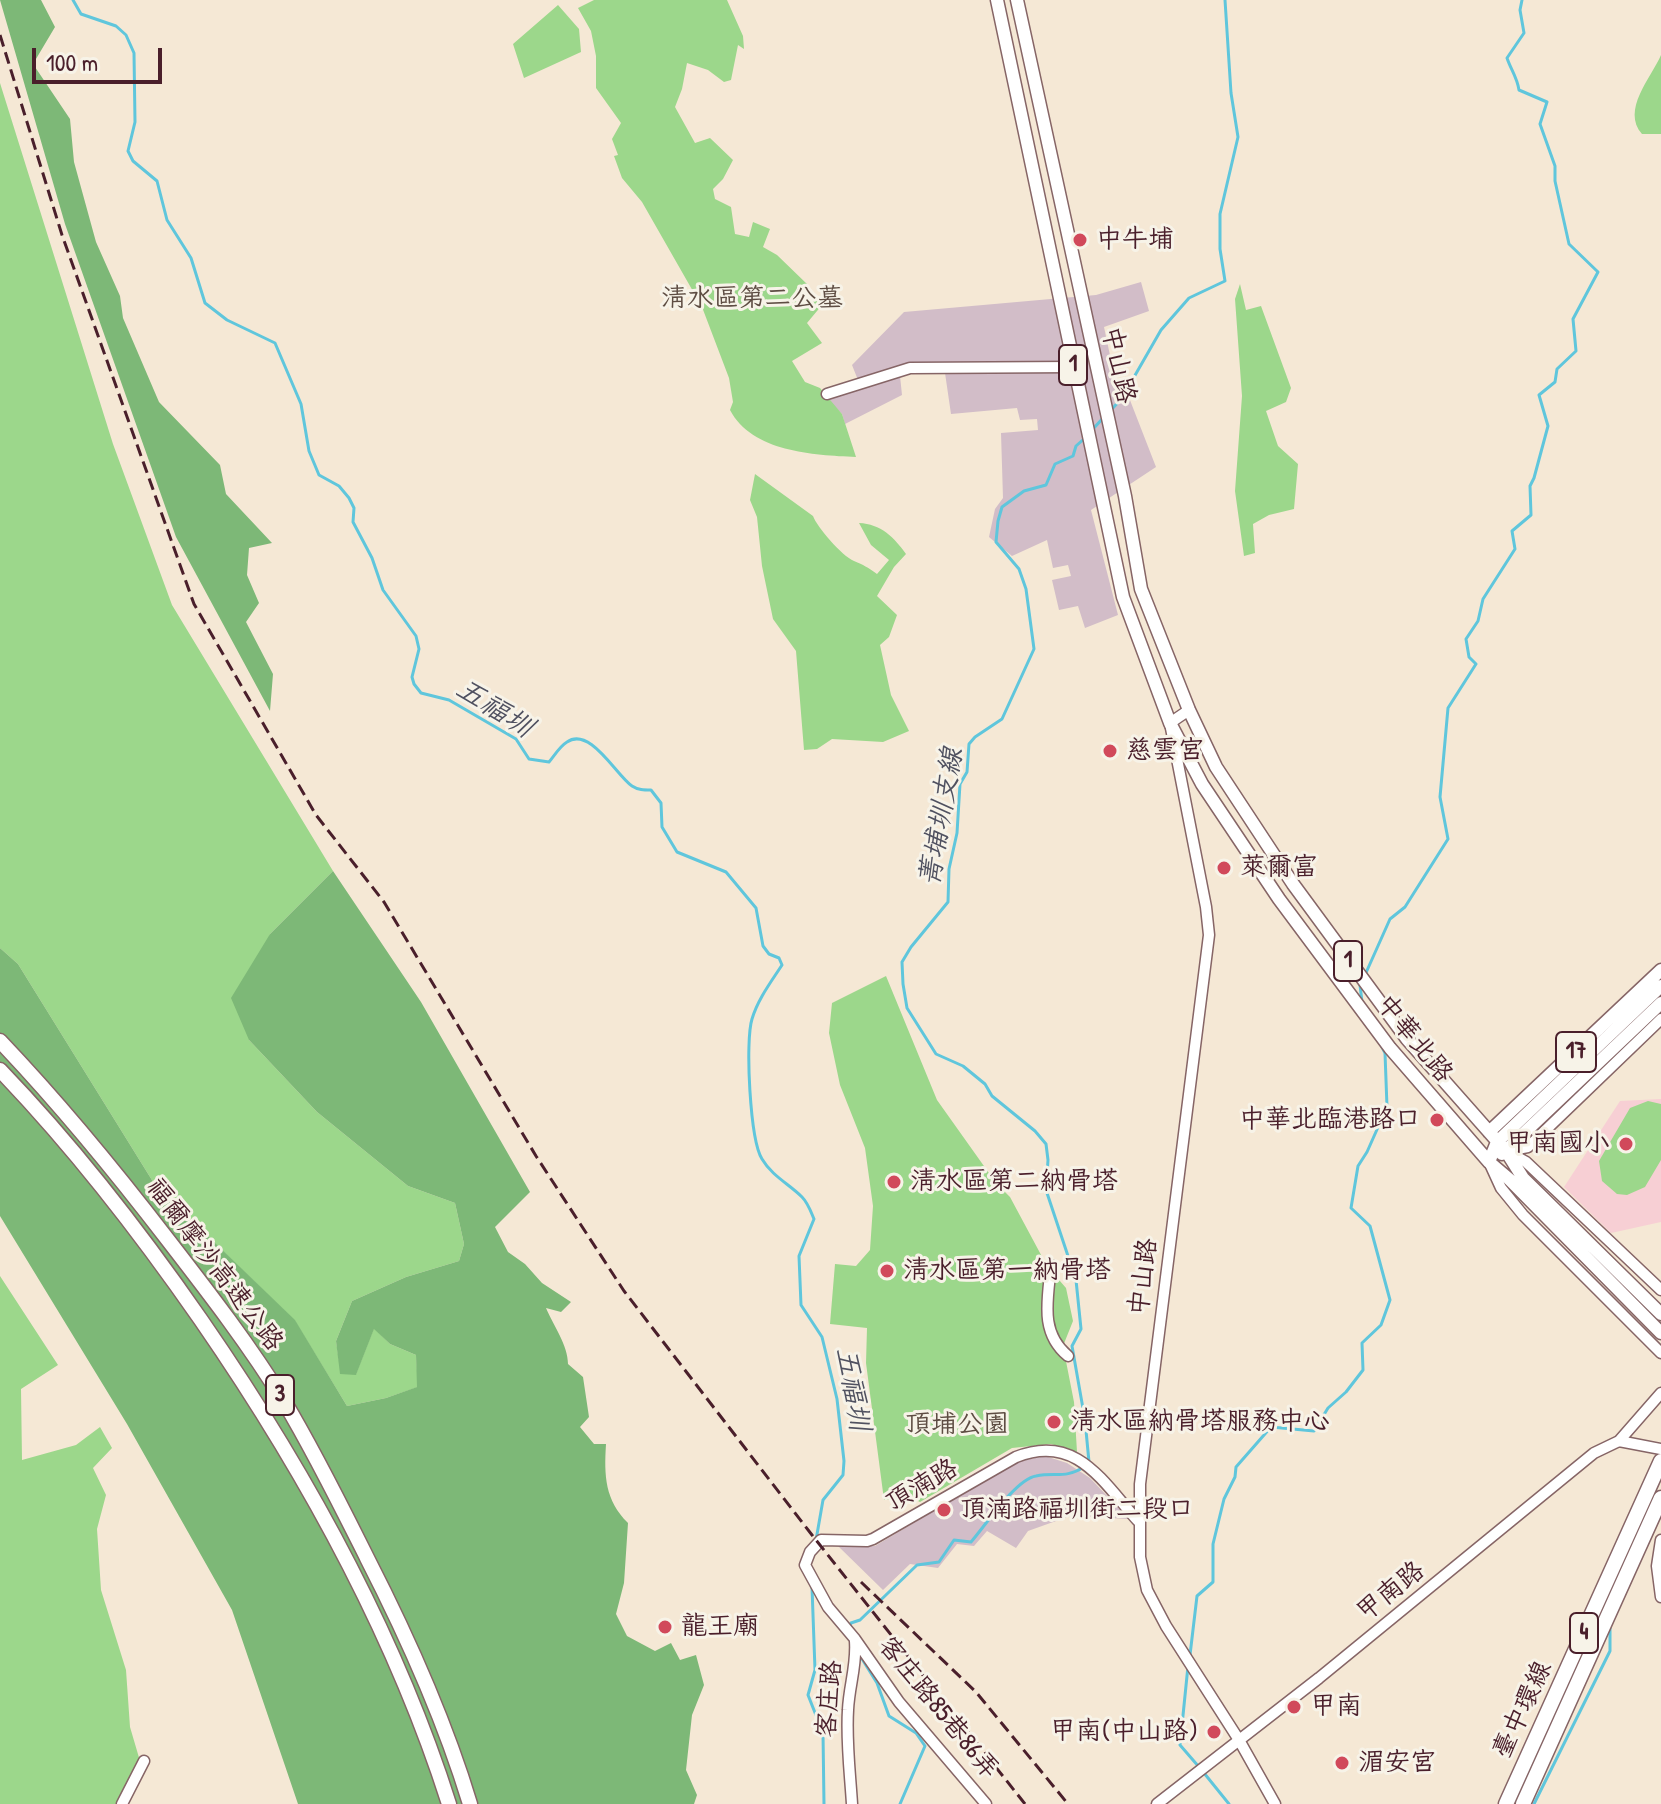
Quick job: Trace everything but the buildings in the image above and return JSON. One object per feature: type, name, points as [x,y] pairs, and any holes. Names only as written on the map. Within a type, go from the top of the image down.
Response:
[{"type":"highway","name":"福爾摩沙高速公路","points":[[0,1041],[44,1087],[140,1203],[216,1302],[285,1403],[332,1487],[432,1695],[470,1804]]},
{"type":"highway","name":"福爾摩沙高速公路","points":[[0,1070],[41,1112],[154,1252],[256,1399],[312,1495],[363,1594],[412,1703],[449,1804]]},
{"type":"highway","name":"臺中環線","points":[[1506,1804],[1661,1461]]},
{"type":"highway","name":"臺中環線","points":[[1523,1804],[1661,1498]]},
{"type":"main road","name":"中山路","points":[[997,0],[1123,597],[1170,723]]},
{"type":"main road","name":"中山路","points":[[1017,0],[1125,496],[1141,589],[1189,710]]},
{"type":"main road","name":"中華北路","points":[[1189,710],[1216,767],[1301,895],[1407,1039],[1498,1142]]},
{"type":"main road","name":"中華北路","points":[[1170,723],[1202,784],[1279,899],[1390,1048],[1489,1162]]},
{"type":"main road","name":"17","points":[[1489,1162],[1498,1142],[1661,970]]},
{"type":"main road","name":"17","points":[[1498,1142],[1661,986]]},
{"type":"main road","name":"17","points":[[1498,1142],[1661,1003]]},
{"type":"main road","name":"1","points":[[1498,1142],[1560,1223],[1661,1333]]},
{"type":"main road","name":"1","points":[[1489,1162],[1661,1314]]},
{"type":"street","points":[[827,394],[910,368],[1073,367]]},
{"type":"street","points":[[1170,723],[1189,710]]},
{"type":"street","name":"中山路","points":[[1170,723],[1209,935],[1140,1484],[1140,1557],[1147,1590],[1166,1626],[1239,1740],[1275,1804]]},
{"type":"street","points":[[1498,1142],[1528,1147],[1661,1019]]},
{"type":"street","name":"中華北路","points":[[1498,1142],[1526,1162],[1661,1290]]},
{"type":"street","name":"中華北路","points":[[1489,1162],[1501,1188],[1523,1215],[1661,1353]]},
{"type":"street","points":[[1051,1265],[1047,1326],[1059,1348],[1068,1356]]},
{"type":"street","name":"甲南路","points":[[1157,1804],[1319,1678],[1594,1453],[1619,1441],[1661,1393]]},
{"type":"street","points":[[1619,1441],[1661,1449]]},
{"type":"street","name":"頂湳路","points":[[805,1565],[810,1552],[821,1540],[873,1539],[1035,1449],[1080,1458],[1138,1521]]},
{"type":"street","points":[[1661,1540],[1657,1566],[1661,1597]]},
{"type":"street","name":"客庄路","points":[[805,1565],[828,1607],[855,1639],[857,1659],[848,1701],[846,1740],[852,1804]]},
{"type":"street","name":"客庄路85巷86弄","points":[[855,1639],[899,1702],[986,1804]]},
{"type":"street","points":[[122,1804],[144,1761]]},
{"type":"shaded area","points":[[1141,282],[1149,311],[1104,327],[1118,393],[1128,395],[1156,467],[1091,510],[1118,615],[1085,628],[1078,606],[1059,610],[1052,580],[1071,576],[1068,565],[1053,568],[1047,540],[1012,556],[989,537],[995,509],[1003,498],[1001,433],[1038,430],[1037,419],[1020,420],[1017,408],[951,414],[945,373],[900,376],[902,395],[845,424],[842,414],[826,398],[858,380],[852,365],[904,312],[1096,295]]},
{"type":"shaded area","name":"甲南國小","points":[[1661,1099],[1661,1222],[1611,1233],[1564,1187],[1620,1101]]},
{"type":"shaded area","points":[[1045,1456],[1067,1463],[1090,1478],[1129,1519],[1070,1516],[1028,1531],[1016,1548],[987,1531],[974,1546],[957,1544],[938,1568],[910,1564],[883,1590],[838,1546],[875,1546],[1016,1462]]},
{"type":"green space","points":[[0,0],[41,0],[55,27],[33,64],[70,119],[74,162],[96,242],[120,296],[123,318],[159,402],[220,465],[226,494],[272,543],[249,548],[247,575],[259,603],[246,622],[273,674],[270,711],[176,537],[65,224]]},
{"type":"green space","name":"清水區第二公墓","points":[[594,0],[727,0],[743,36],[744,49],[738,45],[731,80],[724,82],[708,70],[687,63],[675,107],[695,143],[710,138],[733,160],[723,179],[713,189],[715,199],[731,207],[735,234],[749,237],[753,222],[770,229],[763,247],[777,255],[807,284],[801,294],[816,296],[822,305],[807,323],[822,343],[792,361],[805,382],[820,388],[842,414],[856,457],[821,455],[768,443],[740,424],[730,410],[733,402],[729,378],[702,307],[642,202],[622,178],[614,156],[618,155],[612,139],[621,123],[596,88],[596,56],[591,31],[578,8]]},
{"type":"green space","points":[[558,5],[579,29],[581,52],[524,78],[513,44]]},
{"type":"green space","points":[[1661,55],[1661,134],[1642,134],[1636,125],[1636,105]]},
{"type":"green space","points":[[0,83],[113,444],[172,605],[333,871],[270,934],[249,1040],[317,1112],[408,1186],[455,1203],[464,1244],[459,1261],[406,1277],[352,1301],[336,1341],[341,1374],[356,1374],[374,1328],[390,1344],[416,1355],[418,1387],[386,1398],[347,1406],[295,1321],[155,1185],[18,964],[0,948]]},
{"type":"green space","points":[[1240,284],[1246,310],[1261,306],[1291,388],[1286,402],[1266,411],[1278,446],[1298,464],[1294,509],[1269,515],[1253,524],[1255,553],[1244,556],[1235,491],[1242,396],[1235,299]]},
{"type":"green space","points":[[755,474],[813,516],[825,534],[849,558],[877,574],[889,560],[871,545],[859,523],[886,532],[906,554],[894,567],[877,596],[897,615],[889,637],[880,645],[891,695],[909,731],[883,742],[832,739],[817,749],[804,750],[796,651],[773,619],[762,566],[757,517],[750,500]]},
{"type":"green space","points":[[333,871],[421,1002],[530,1192],[495,1227],[508,1252],[525,1264],[542,1283],[571,1302],[561,1312],[546,1308],[563,1343],[568,1364],[583,1377],[589,1417],[580,1427],[594,1444],[606,1444],[605,1467],[610,1496],[628,1523],[624,1583],[616,1614],[627,1636],[655,1651],[671,1643],[680,1660],[696,1655],[704,1685],[692,1715],[686,1770],[697,1795],[694,1804],[298,1804],[232,1610],[127,1424],[0,1216],[0,948],[18,964],[155,1185],[295,1320],[347,1406],[386,1398],[417,1387],[416,1355],[390,1344],[374,1329],[356,1375],[340,1374],[336,1341],[352,1301],[406,1277],[459,1261],[464,1244],[455,1203],[408,1186],[317,1112],[249,1040],[231,998],[270,934]]},
{"type":"green space","name":"頂埔公園","points":[[886,976],[937,1100],[996,1183],[1010,1197],[1047,1266],[1066,1288],[1073,1321],[1063,1346],[1074,1402],[1077,1452],[1051,1444],[1012,1448],[920,1502],[910,1497],[884,1500],[866,1363],[867,1328],[830,1324],[835,1264],[856,1266],[870,1250],[873,1206],[865,1148],[840,1085],[829,1033],[832,1003]]},
{"type":"green space","points":[[1648,1101],[1661,1104],[1661,1160],[1645,1187],[1627,1195],[1617,1194],[1602,1181],[1599,1161],[1630,1108]]},
{"type":"green space","points":[[0,1276],[58,1365],[21,1389],[22,1460],[76,1445],[100,1427],[112,1448],[93,1468],[106,1495],[97,1529],[101,1590],[126,1670],[130,1727],[140,1761],[116,1804],[0,1804]]},
{"type":"waterway","name":"五福圳","points":[[73,0],[81,14],[116,26],[126,35],[134,53],[135,122],[128,151],[133,161],[157,181],[167,220],[191,258],[205,303],[227,320],[275,343],[301,404],[309,451],[319,475],[339,486],[349,498],[354,508],[353,522],[372,558],[383,590],[416,636],[419,649],[412,677],[414,684],[421,693],[449,700],[516,739],[529,759],[549,762],[564,744],[576,739],[593,746],[632,786],[651,790],[661,803],[662,827],[677,852],[726,872],[756,908],[763,946],[769,954],[779,958],[782,965],[752,1019],[749,1047],[754,1132],[766,1165],[804,1199],[814,1219],[799,1256],[801,1305],[822,1337],[837,1399],[844,1461],[843,1475],[823,1500],[816,1540]]},
{"type":"waterway","name":"菁埔圳支線","points":[[1112,409],[1122,398],[1161,330],[1189,298],[1225,281],[1220,249],[1220,214],[1238,137],[1231,93],[1225,0]]},
{"type":"waterway","points":[[1365,975],[1390,919],[1405,907],[1448,839],[1440,797],[1448,708],[1476,664],[1469,657],[1466,639],[1478,621],[1483,599],[1515,549],[1512,531],[1531,515],[1530,486],[1548,426],[1539,395],[1555,382],[1557,369],[1576,351],[1573,319],[1598,272],[1569,244],[1555,181],[1555,166],[1540,124],[1547,102],[1519,90],[1507,58],[1524,33],[1520,10],[1522,0]]},
{"type":"waterway","name":"菁埔圳支線","points":[[1093,429],[1104,417]]},
{"type":"waterway","name":"菁埔圳支線","points":[[1085,438],[1076,446],[1073,456],[1055,464],[1046,485],[1024,491],[1002,507],[996,542],[1019,569],[1026,589],[1034,649],[1002,719],[969,744],[967,772],[960,784],[948,902],[902,962],[907,1008],[936,1054],[963,1066],[1046,1144],[1046,1190],[1076,1280],[1081,1329],[1072,1346],[1089,1462]]},
{"type":"waterway","points":[[1360,985],[1362,1002]]},
{"type":"waterway","points":[[1190,1655],[1197,1596],[1213,1582],[1213,1544],[1236,1467],[1271,1427],[1314,1431],[1328,1408],[1346,1392],[1363,1370],[1362,1343],[1381,1325],[1390,1300],[1370,1226],[1351,1208],[1358,1166],[1387,1107],[1385,1053],[1381,1045]]},
{"type":"waterway","name":"菁埔圳支線","points":[[849,1629],[851,1623],[860,1620],[917,1565],[939,1562],[954,1540],[971,1542],[1019,1485],[1036,1476],[1071,1473],[1084,1467]]},
{"type":"waterway","name":"五福圳","points":[[812,1587],[815,1670],[808,1695],[823,1733],[824,1804]]},
{"type":"waterway","points":[[1534,1804],[1610,1651],[1610,1625]]},
{"type":"waterway","name":"菁埔圳支線","points":[[859,1654],[877,1683],[889,1716],[916,1733],[925,1746],[900,1804]]},
{"type":"waterway","points":[[1188,1666],[1180,1745],[1199,1767]]},
{"type":"waterway","points":[[1204,1773],[1229,1804]]},
{"type":"railway","points":[[0,35],[62,235],[194,604],[316,815],[384,902],[536,1156],[624,1291],[1025,1804]]},
{"type":"railway","points":[[861,1582],[976,1692],[1068,1804]]},
{"type":"place","name":"中牛埔","points":[[1080,240]]},
{"type":"place","name":"慈雲宮","points":[[1110,751]]},
{"type":"place","name":"萊爾富","points":[[1224,868]]},
{"type":"place","name":"中華北臨港路口","points":[[1437,1120]]},
{"type":"place","name":"甲南國小","points":[[1626,1144]]},
{"type":"place","name":"清水區第二納骨塔","points":[[894,1182]]},
{"type":"place","name":"清水區第一納骨塔","points":[[887,1271]]},
{"type":"place","name":"清水區納骨塔服務中心","points":[[1054,1422]]},
{"type":"place","name":"頂湳路福圳街二段口","points":[[944,1510]]},
{"type":"place","name":"龍王廟","points":[[665,1627]]},
{"type":"place","name":"甲南","points":[[1294,1707]]},
{"type":"place","name":"甲南(中山路)","points":[[1214,1732]]},
{"type":"place","name":"湄安宮","points":[[1342,1763]]}]
